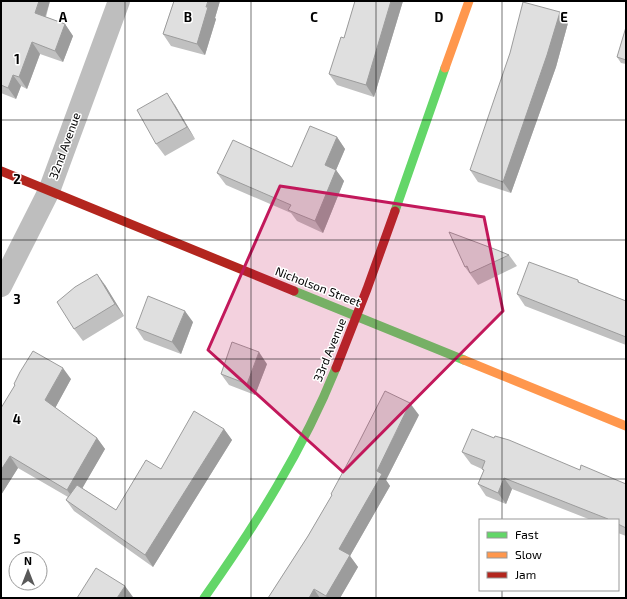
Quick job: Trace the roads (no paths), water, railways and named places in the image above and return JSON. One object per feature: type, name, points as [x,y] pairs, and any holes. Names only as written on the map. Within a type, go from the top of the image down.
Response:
[{"type":"street","name":"32nd Avenue","points":[[1,286],[49,191],[119,1]]},
{"type":"street","name":"33rd Avenue","points":[[204,598],[227,566],[287,469],[321,404],[356,315],[469,1]]},
{"type":"street","name":"Nicholson Street","points":[[1,171],[626,426]]}]
